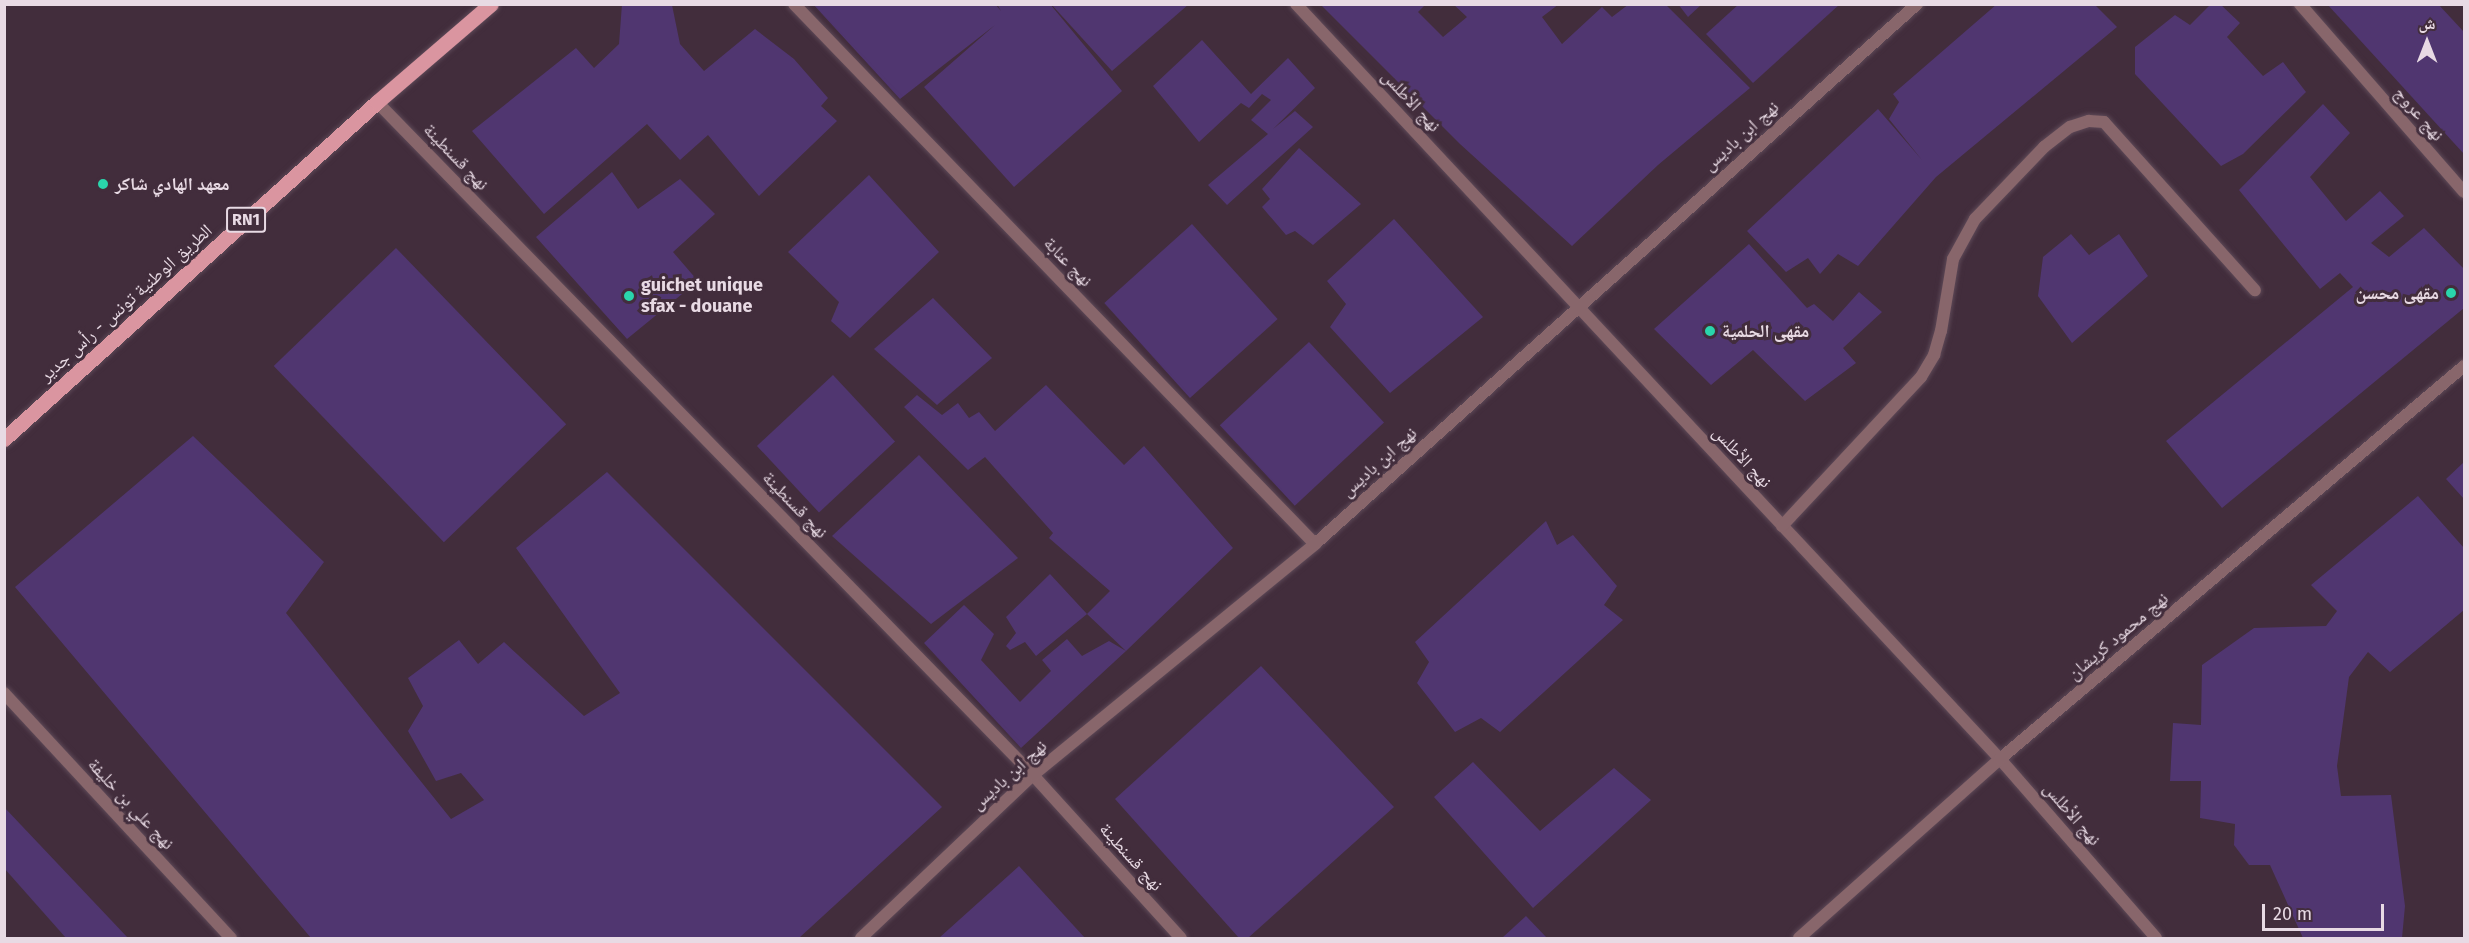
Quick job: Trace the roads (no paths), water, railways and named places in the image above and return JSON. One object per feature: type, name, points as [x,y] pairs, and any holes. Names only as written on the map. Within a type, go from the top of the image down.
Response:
[{"type":"main road","name":"الطريق الوطنية تونس - رأس جدير","points":[[4,439],[377,102],[491,4]]},
{"type":"street","name":"نهج عنابة","points":[[794,4],[1316,544]]},
{"type":"street","name":"نهج الأطلس","points":[[1296,4],[2000,759],[2156,939]]},
{"type":"street","name":"نهج ابن باديس","points":[[861,939],[1033,775],[1316,544],[1576,306],[1917,4]]},
{"type":"street","name":"نهج عروج","points":[[2300,4],[2464,192]]},
{"type":"street","name":"نهج قسنطينة","points":[[377,102],[1033,775],[1181,939]]},
{"type":"street","points":[[1782,526],[1921,377],[1934,355],[1941,331],[1953,259],[1975,219],[2044,147],[2070,127],[2089,120],[2104,122],[2255,290]]},
{"type":"street","name":"نهج محمود كريشان","points":[[1799,939],[2000,759],[2464,366]]},
{"type":"street","name":"نهج علي بن خليفة","points":[[4,693],[231,939]]},
{"type":"place","name":"معهد الهادي شاكر","points":[[103,184]]},
{"type":"place","name":"مقهى محسن","points":[[2451,293]]},
{"type":"place","name":"guichet unique sfax - douane","points":[[629,296]]},
{"type":"place","name":"مقهى الحلمية","points":[[1710,331]]}]
